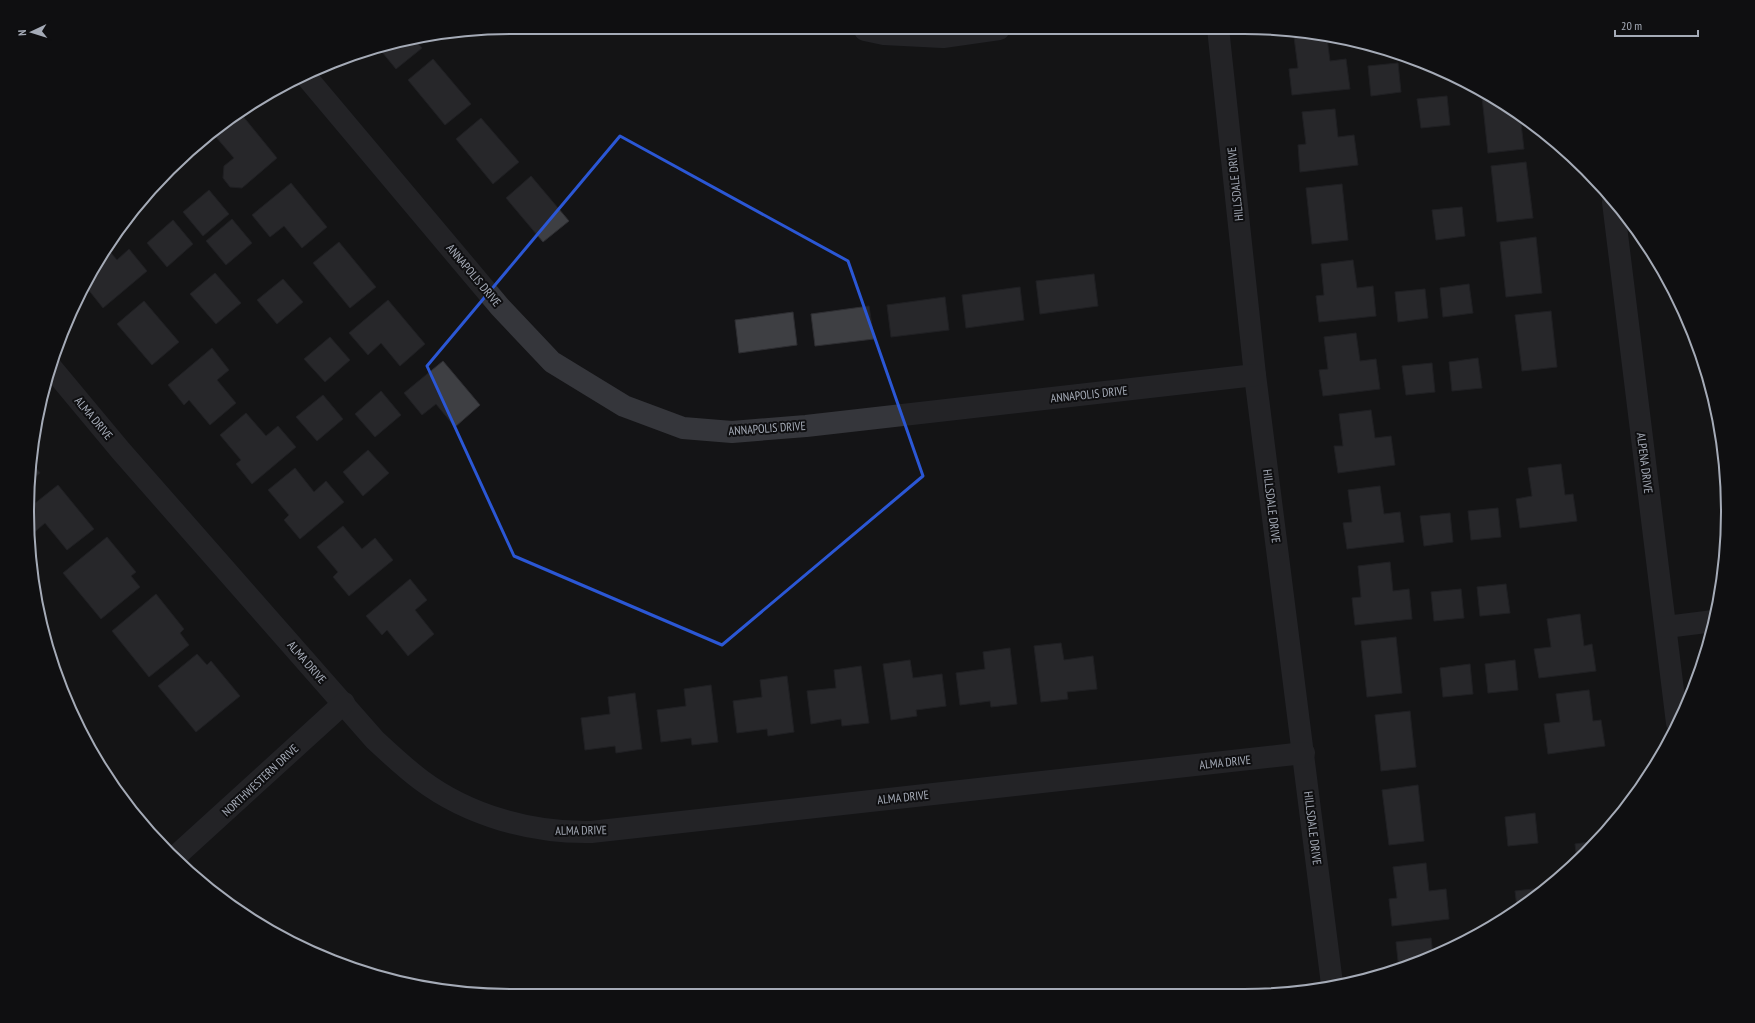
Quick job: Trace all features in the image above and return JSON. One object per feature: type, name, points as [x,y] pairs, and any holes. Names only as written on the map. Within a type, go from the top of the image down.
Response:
[{"type":"street","points":[[884,34],[943,37],[964,34]]},
{"type":"street","name":"HILLSDALE DRIVE","points":[[1219,34],[1255,375],[1332,981]]},
{"type":"street","name":"ANNAPOLIS DRIVE","points":[[308,79],[500,307],[552,362],[624,406],[683,428],[732,432],[806,426],[1255,375]]},
{"type":"street","name":"ALPENA DRIVE","points":[[1614,211],[1676,714]]},
{"type":"street","name":"ALMA DRIVE","points":[[55,372],[126,456],[375,740],[404,767],[422,781],[448,797],[485,814],[510,822],[565,832],[591,832],[1304,753]]},
{"type":"street","points":[[1666,627],[1708,621]]},
{"type":"street","name":"NORTHWESTERN DRIVE","points":[[179,854],[344,703]]},
{"type":"highlighted area","points":[[620,136],[848,261],[923,476],[722,645],[514,556],[427,366]]},
{"type":"building","points":[[1294,37],[1327,41],[1330,61],[1346,59],[1350,89],[1292,95],[1289,69],[1298,68]]},
{"type":"building","points":[[418,43],[422,48],[396,69],[382,52]]},
{"type":"building","points":[[433,59],[471,104],[445,125],[408,80]]},
{"type":"building","points":[[1398,63],[1401,92],[1371,96],[1368,66]]},
{"type":"building","points":[[1447,96],[1450,125],[1421,128],[1417,99]]},
{"type":"building","points":[[1482,98],[1521,123],[1524,149],[1488,153]]},
{"type":"building","points":[[1335,109],[1338,137],[1354,135],[1358,165],[1300,172],[1298,145],[1306,144],[1302,112]]},
{"type":"building","points":[[243,116],[277,158],[242,188],[230,187],[223,178],[224,166],[234,158],[216,137]]},
{"type":"building","points":[[481,118],[519,162],[493,184],[456,139]]},
{"type":"building","points":[[1526,162],[1533,218],[1497,222],[1491,166]]},
{"type":"building","points":[[531,176],[569,221],[543,242],[506,198]]},
{"type":"building","points":[[291,183],[327,227],[302,248],[284,226],[270,237],[252,215]]},
{"type":"building","points":[[1342,184],[1348,240],[1312,244],[1306,188]]},
{"type":"building","points":[[209,190],[229,214],[203,236],[183,212]]},
{"type":"building","points":[[1462,207],[1465,236],[1436,240],[1432,210]]},
{"type":"building","points":[[232,219],[252,243],[226,265],[206,241]]},
{"type":"building","points":[[173,220],[193,244],[167,267],[147,243]]},
{"type":"building","points":[[1536,237],[1542,293],[1506,297],[1500,242]]},
{"type":"building","points":[[339,242],[376,287],[350,308],[313,263]]},
{"type":"building","points":[[129,249],[147,271],[103,308],[89,290],[110,252],[117,260]]},
{"type":"building","points":[[1353,260],[1357,288],[1373,286],[1376,316],[1319,322],[1316,296],[1324,295],[1321,264]]},
{"type":"building","points":[[215,273],[241,303],[216,324],[190,294]]},
{"type":"building","points":[[1094,274],[1098,306],[1040,314],[1036,281]]},
{"type":"building","points":[[283,279],[303,302],[277,324],[257,300]]},
{"type":"building","points":[[1469,284],[1473,313],[1443,317],[1440,288]]},
{"type":"building","points":[[1020,287],[1024,320],[966,328],[962,295]]},
{"type":"building","points":[[1425,289],[1428,318],[1398,322],[1395,292]]},
{"type":"building","points":[[945,297],[949,330],[891,337],[887,305]]},
{"type":"building","points":[[388,300],[425,344],[400,366],[381,343],[368,355],[349,333]]},
{"type":"building","points":[[144,301],[179,342],[152,365],[117,324]]},
{"type":"building","points":[[869,306],[874,339],[815,346],[811,314]]},
{"type":"building","points":[[1551,311],[1557,367],[1522,371],[1515,315]]},
{"type":"building","points":[[793,312],[797,345],[739,353],[735,320]]},
{"type":"building","points":[[1356,333],[1360,361],[1376,359],[1380,389],[1323,396],[1319,370],[1328,369],[1324,337]]},
{"type":"building","points":[[330,337],[350,360],[325,382],[304,359]]},
{"type":"building","points":[[212,348],[229,370],[217,380],[236,403],[210,425],[189,400],[184,405],[168,385]]},
{"type":"building","points":[[1478,358],[1482,388],[1452,391],[1449,362]]},
{"type":"building","points":[[443,361],[480,405],[455,427],[436,404],[422,415],[404,393]]},
{"type":"building","points":[[1432,363],[1435,392],[1406,395],[1402,366]]},
{"type":"building","points":[[381,391],[401,415],[375,437],[355,414]]},
{"type":"building","points":[[323,395],[343,419],[317,441],[296,417]]},
{"type":"building","points":[[1371,410],[1375,438],[1391,436],[1395,465],[1338,473],[1334,446],[1343,446],[1339,414]]},
{"type":"building","points":[[246,413],[266,436],[278,426],[296,447],[252,484],[236,464],[241,460],[220,435]]},
{"type":"building","points":[[368,450],[389,473],[363,496],[343,472]]},
{"type":"building","points":[[1561,464],[1565,495],[1573,494],[1577,521],[1520,528],[1516,499],[1532,496],[1528,468]]},
{"type":"building","points":[[36,468],[40,473],[35,477]]},
{"type":"building","points":[[295,468],[314,492],[326,481],[344,502],[300,539],[284,520],[289,515],[268,490]]},
{"type":"building","points":[[58,485],[94,529],[67,550],[45,523],[35,532],[34,504]]},
{"type":"building","points":[[1380,486],[1384,514],[1400,512],[1404,542],[1347,549],[1343,523],[1352,522],[1348,490]]},
{"type":"building","points":[[1498,508],[1501,537],[1471,540],[1468,511]]},
{"type":"building","points":[[1450,513],[1453,542],[1424,546],[1420,516]]},
{"type":"building","points":[[343,526],[362,549],[375,538],[393,560],[349,596],[333,577],[338,572],[317,547]]},
{"type":"building","points":[[107,537],[136,572],[131,576],[140,587],[101,619],[63,573]]},
{"type":"building","points":[[1390,562],[1393,591],[1409,589],[1412,619],[1355,625],[1352,598],[1361,597],[1358,566]]},
{"type":"building","points":[[410,579],[427,600],[415,610],[434,634],[408,656],[387,630],[382,635],[366,616]]},
{"type":"building","points":[[1506,584],[1510,613],[1480,616],[1477,587]]},
{"type":"building","points":[[1461,589],[1464,618],[1434,621],[1431,592]]},
{"type":"building","points":[[156,594],[184,629],[180,633],[189,645],[149,677],[112,631]]},
{"type":"building","points":[[1580,614],[1584,646],[1592,644],[1596,671],[1539,678],[1534,649],[1551,647],[1547,619]]},
{"type":"building","points":[[1396,637],[1402,693],[1367,697],[1361,641]]},
{"type":"building","points":[[1061,643],[1064,660],[1093,656],[1097,689],[1067,692],[1068,699],[1041,702],[1034,646]]},
{"type":"building","points":[[1010,648],[1017,704],[991,707],[990,701],[960,705],[956,673],[985,669],[983,652]]},
{"type":"building","points":[[197,654],[207,665],[211,661],[240,696],[196,732],[158,686]]},
{"type":"building","points":[[910,660],[913,678],[942,674],[946,706],[916,710],[917,716],[891,720],[883,664]]},
{"type":"building","points":[[1515,660],[1518,690],[1488,693],[1485,664]]},
{"type":"building","points":[[1470,664],[1473,694],[1443,697],[1440,668]]},
{"type":"building","points":[[861,666],[869,723],[842,726],[841,719],[811,724],[807,691],[836,688],[834,670]]},
{"type":"building","points":[[787,676],[794,732],[768,736],[767,729],[737,733],[733,701],[762,697],[760,680]]},
{"type":"building","points":[[711,685],[718,742],[692,745],[691,738],[661,742],[657,710],[686,706],[684,689]]},
{"type":"building","points":[[1589,690],[1593,721],[1601,720],[1605,746],[1548,754],[1544,724],[1560,722],[1556,694]]},
{"type":"building","points":[[635,693],[642,749],[616,753],[615,746],[585,750],[581,718],[610,714],[608,697]]},
{"type":"building","points":[[1410,711],[1416,767],[1381,771],[1375,715]]},
{"type":"building","points":[[1418,785],[1424,841],[1389,845],[1382,790]]},
{"type":"building","points":[[1535,813],[1538,843],[1508,846],[1505,817]]},
{"type":"building","points":[[1587,842],[1576,854],[1575,844]]},
{"type":"building","points":[[1426,863],[1429,891],[1446,889],[1449,919],[1392,926],[1389,899],[1397,898],[1393,867]]},
{"type":"building","points":[[1536,889],[1517,903],[1515,891]]},
{"type":"building","points":[[1431,938],[1432,950],[1398,964],[1396,942]]}]
